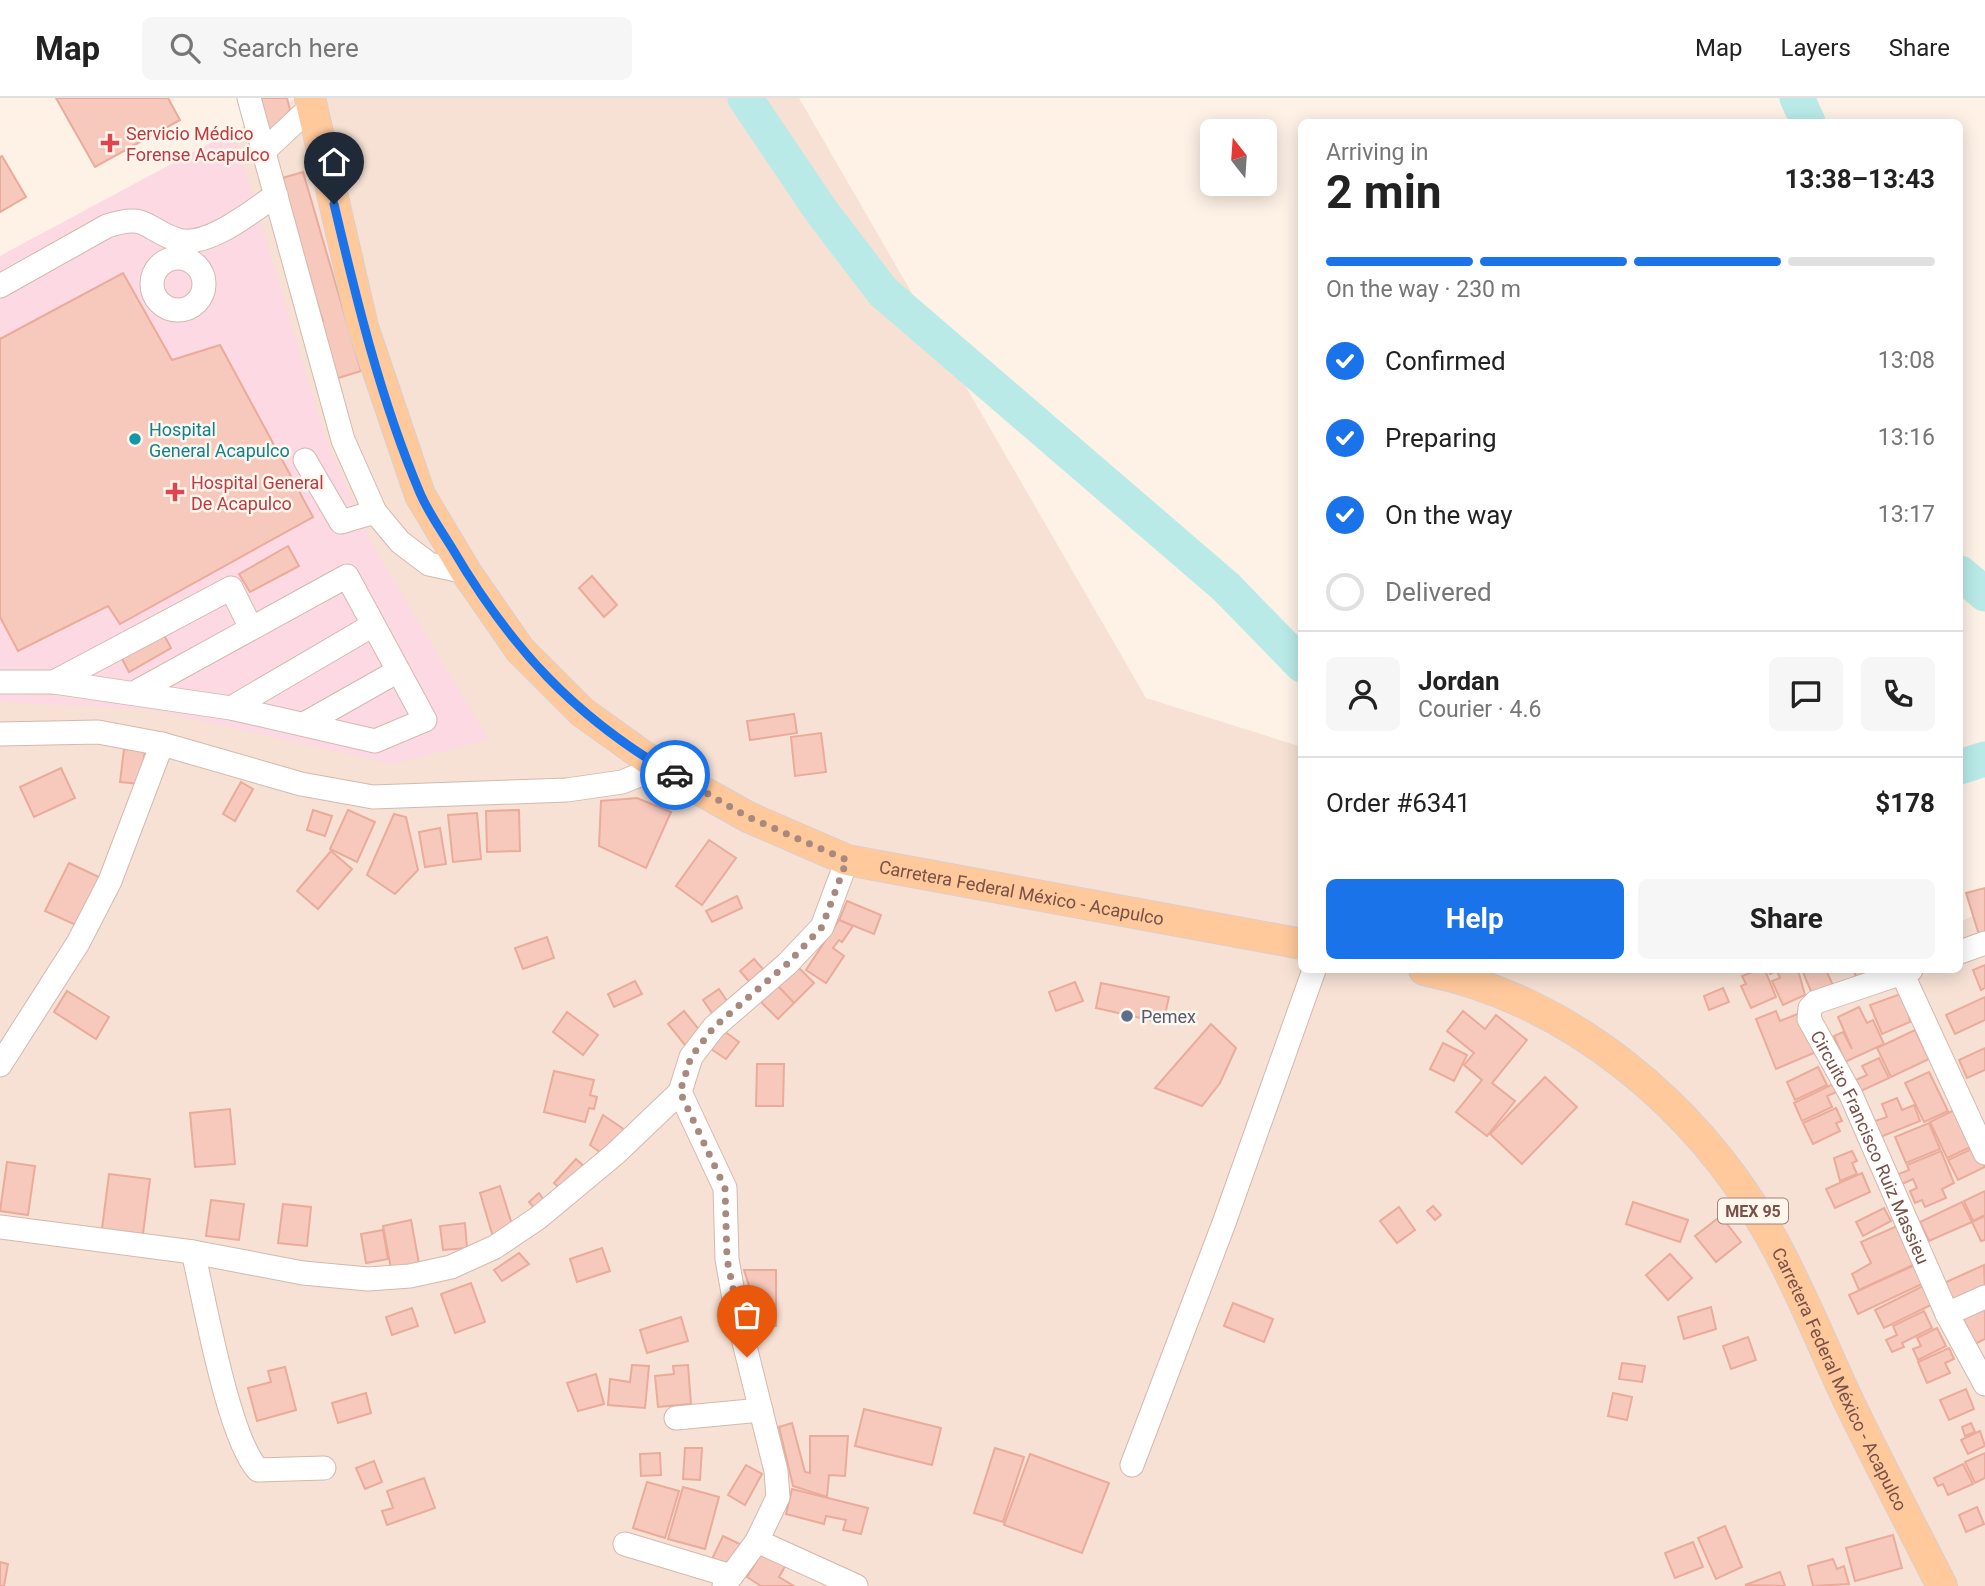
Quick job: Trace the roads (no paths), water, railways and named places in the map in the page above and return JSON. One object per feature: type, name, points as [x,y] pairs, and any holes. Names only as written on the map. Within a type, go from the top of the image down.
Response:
[{"type":"main road","name":"Carretera Federal México - Acapulco","points":[[311,102],[363,327],[420,495],[466,572],[520,650],[582,712],[659,767],[748,817],[847,860],[1298,943]]},
{"type":"main road","name":"Carretera Federal México - Acapulco","points":[[1440,973],[1466,978],[1524,1001],[1582,1034],[1623,1064],[1687,1122],[1770,1235],[1870,1446],[1942,1586]]},
{"type":"street","points":[[249,98],[343,440],[375,512],[400,542],[429,564],[466,572]]},
{"type":"street","points":[[263,152],[311,102]]},
{"type":"street","points":[[0,286],[107,226],[121,221],[141,220],[179,249],[229,227],[276,195]]},
{"type":"street","points":[[305,460],[341,522],[375,512]]},
{"type":"street","points":[[0,682],[54,682],[231,708],[374,741],[425,720],[347,576],[134,693]]},
{"type":"street","points":[[54,682],[231,588],[251,628]]},
{"type":"street","points":[[231,708],[373,625]]},
{"type":"street","points":[[304,724],[398,671]]},
{"type":"street","points":[[0,734],[98,732],[162,744],[301,784],[373,797],[567,790],[622,782],[659,767]]},
{"type":"street","points":[[0,1065],[78,943],[110,881],[162,744]]},
{"type":"street","points":[[0,1227],[193,1252],[303,1273],[368,1279],[410,1276],[452,1267],[495,1247],[538,1218],[615,1154],[680,1092],[691,1057],[714,1027],[787,964],[822,927],[847,860]]},
{"type":"street","points":[[1963,951],[1985,943]]},
{"type":"street","points":[[1132,1465],[1224,1223],[1313,973]]},
{"type":"street","name":"Circuito Francisco Ruiz Massieu","points":[[1900,973],[1816,1002],[1810,1008],[1809,1019],[1851,1095],[1947,1314],[1985,1384]]},
{"type":"street","points":[[1907,973],[1985,1153]]},
{"type":"street","points":[[625,1544],[728,1581],[757,1541],[778,1497],[776,1471],[736,1310],[727,1259],[725,1188],[680,1092]]},
{"type":"street","points":[[193,1252],[223,1378],[247,1458],[258,1470],[324,1468]]},
{"type":"street","points":[[1947,1314],[1985,1297]]},
{"type":"street","points":[[676,1418],[761,1410]]},
{"type":"street","points":[[757,1541],[856,1586]]},
{"type":"waterway","points":[[745,98],[822,212],[883,292],[1226,587],[1298,661]]},
{"type":"waterway","points":[[1797,98],[1807,119]]},
{"type":"waterway","points":[[1963,576],[1985,594]]},
{"type":"waterway","points":[[1963,766],[1985,759]]},
{"type":"place","name":"Servicio Médico Forense Acapulco","points":[[110,143]]},
{"type":"place","name":"Hospital General Acapulco","points":[[135,439]]},
{"type":"place","name":"Hospital General De Acapulco","points":[[175,492]]},
{"type":"place","name":"Pemex","points":[[1127,1016]]}]
